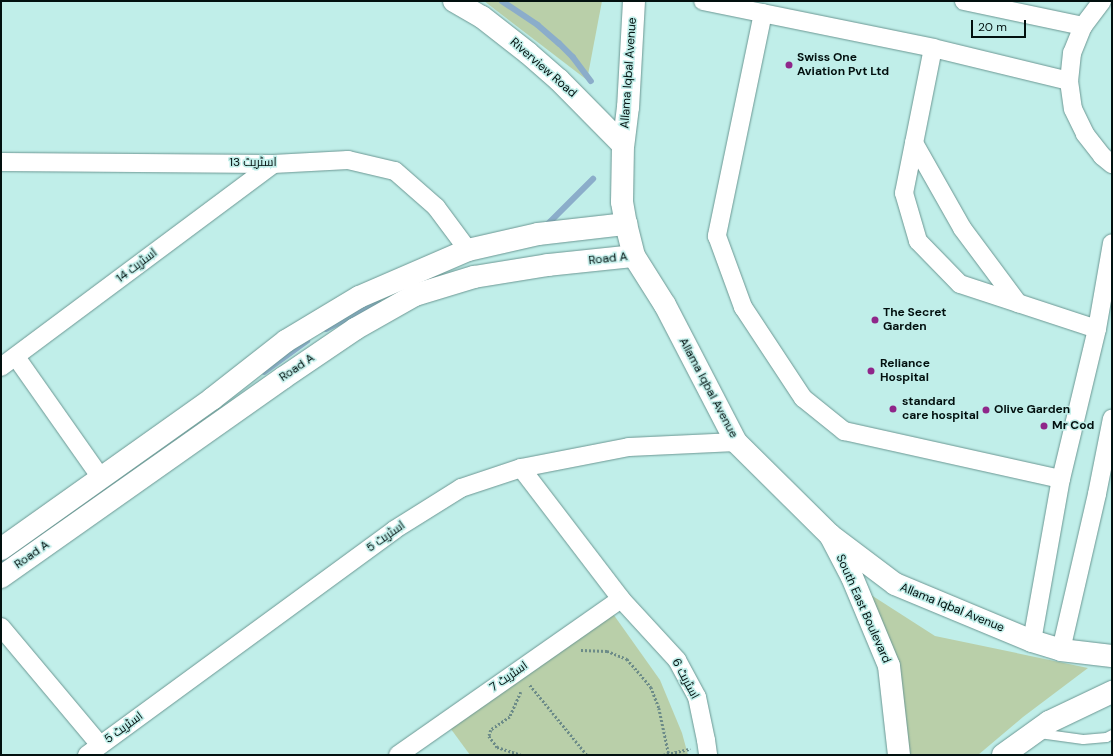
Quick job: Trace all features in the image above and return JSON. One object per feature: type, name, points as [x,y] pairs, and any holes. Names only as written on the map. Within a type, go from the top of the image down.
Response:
[{"type":"street","name":"Riverview Road","points":[[454,1],[482,17],[528,53],[559,80],[623,145]]},
{"type":"street","name":"Allama Iqbal Avenue","points":[[634,1],[628,106],[623,145],[622,202],[626,224],[634,256],[665,305],[736,442],[830,535],[895,584],[1032,641],[1062,650],[1112,656]]},
{"type":"street","points":[[703,1],[933,48],[1069,81]]},
{"type":"street","points":[[964,1],[1083,26]]},
{"type":"street","points":[[1102,1],[1083,26],[1072,53],[1069,81],[1073,109],[1085,134],[1102,156],[1112,164]]},
{"type":"street","points":[[763,13],[718,236],[743,307],[803,398],[844,430],[1061,479]]},
{"type":"street","points":[[933,48],[904,193],[918,240],[960,284],[1097,329]]},
{"type":"street","points":[[914,143],[962,228],[1018,303]]},
{"type":"street","name":"اسٹریٹ 13","points":[[3,164],[273,164],[348,160],[395,171],[436,207],[468,250]]},
{"type":"street","name":"اسٹریٹ 14","points":[[1,368],[273,164]]},
{"type":"street","name":"Road A","points":[[1,549],[212,399],[286,341],[359,297],[468,250],[538,234],[626,224]]},
{"type":"street","points":[[1032,641],[1061,479],[1097,329],[1112,243]]},
{"type":"street","name":"Road A","points":[[1,577],[289,373],[355,329],[415,294],[474,277],[548,265],[634,256]]},
{"type":"street","points":[[16,357],[101,478]]},
{"type":"street","points":[[1062,650],[1105,496],[1112,418]]},
{"type":"street","name":"اسٹریٹ 5","points":[[93,750],[394,530],[461,488],[521,468],[629,447],[736,442]]},
{"type":"street","name":"اسٹریٹ 6","points":[[521,468],[621,599],[677,660],[697,697],[707,750]]},
{"type":"street","name":"South East Boulevard","points":[[830,535],[852,577],[889,666],[899,755]]},
{"type":"street","name":"اسٹریٹ 7","points":[[398,755],[621,599]]},
{"type":"street","points":[[1,627],[93,750]]},
{"type":"street","points":[[1003,755],[1049,722],[1112,692]]},
{"type":"lane","points":[[1034,732],[1083,739],[1106,737],[1112,734]]},
{"type":"path","points":[[576,650],[607,651],[627,659],[651,687],[659,708],[669,754]]},
{"type":"path","points":[[525,686],[529,683],[587,755]]},
{"type":"path","points":[[522,690],[510,717],[489,732],[492,742],[496,747],[522,755]]},
{"type":"path","points":[[663,755],[707,750]]},
{"type":"green space","points":[[484,1],[602,1],[587,80]]},
{"type":"green space","points":[[868,593],[935,636],[1088,668],[1023,717],[978,755],[900,755]]},
{"type":"green space","points":[[611,611],[660,680],[682,733],[688,755],[470,755],[448,725]]},
{"type":"waterway","points":[[502,1],[538,25],[559,43],[573,57],[591,81]]},
{"type":"waterway","points":[[547,225],[593,179]]},
{"type":"waterway","points":[[326,329],[379,303]]},
{"type":"waterway","points":[[264,372],[307,341]]},
{"type":"waterway","points":[[1,562],[10,555]]},
{"type":"place","name":"Swiss One Aviation Pvt Ltd","points":[[789,65]]},
{"type":"place","name":"The Secret Garden","points":[[875,320]]},
{"type":"place","name":"Reliance Hospital","points":[[871,371]]},
{"type":"place","name":"standard care hospital","points":[[893,409]]},
{"type":"place","name":"Olive Garden","points":[[986,410]]},
{"type":"place","name":"Mr Cod","points":[[1044,426]]}]
